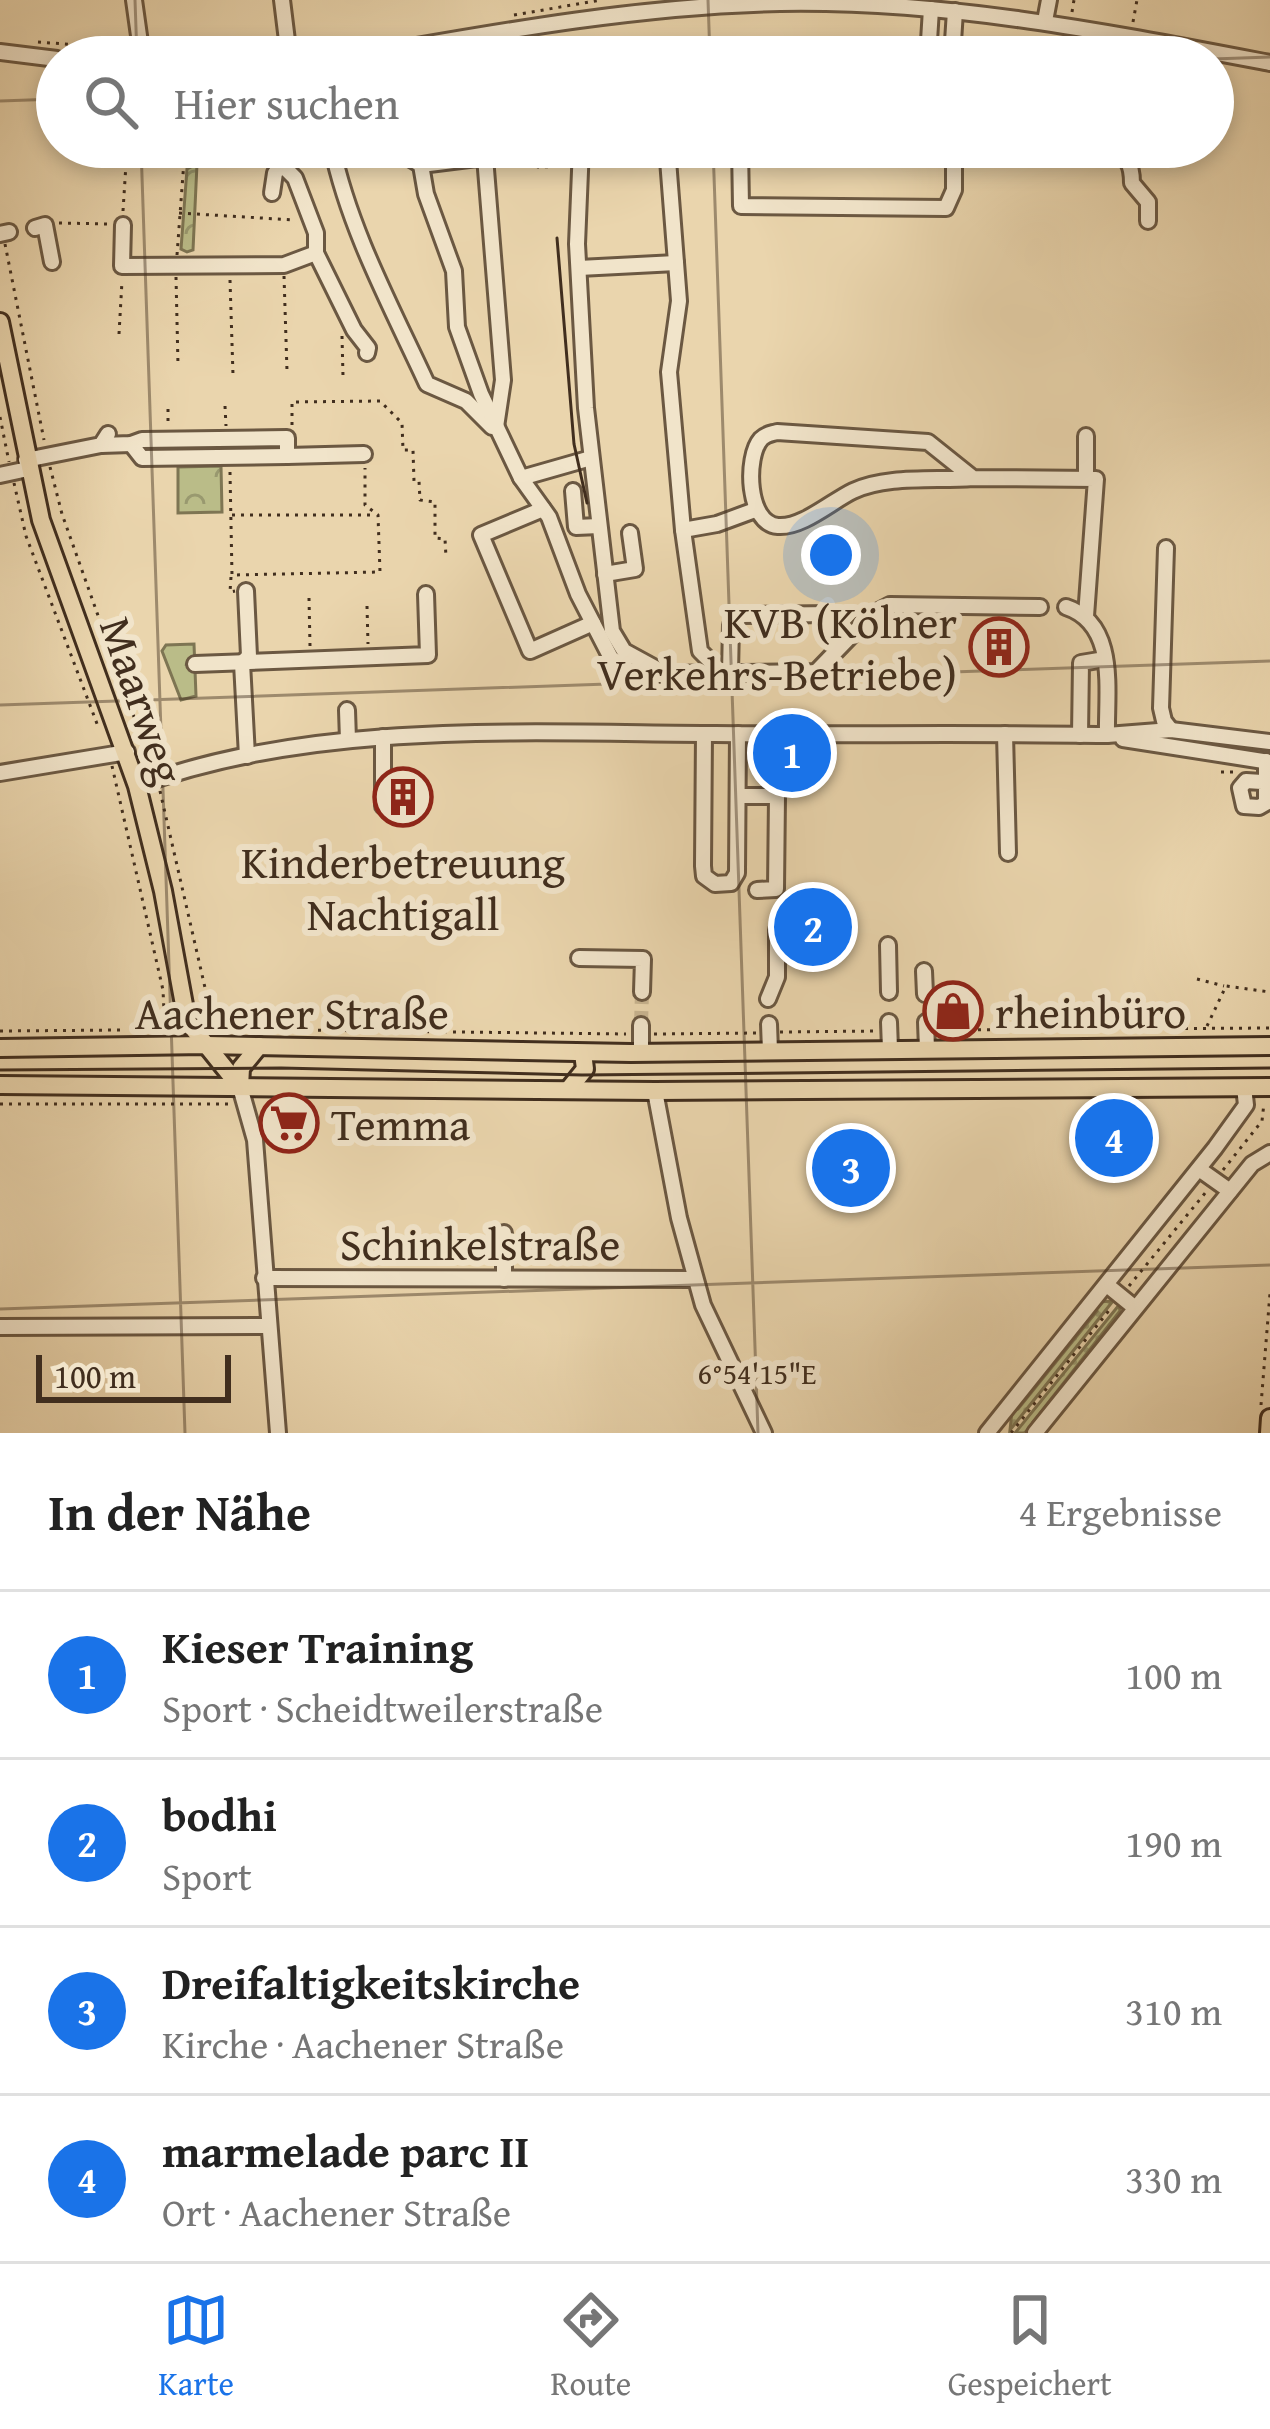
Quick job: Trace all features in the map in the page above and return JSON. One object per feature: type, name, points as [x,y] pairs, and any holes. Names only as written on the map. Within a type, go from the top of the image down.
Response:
[{"type":"main road","name":"Maarweg","points":[[0,322],[16,469],[41,520],[118,753],[137,786],[187,1021],[210,1037],[240,1087]]},
{"type":"main road","name":"Aachener Straße","points":[[0,1048],[210,1037],[583,1053],[1270,1042]]},
{"type":"main road","points":[[240,1087],[242,1068],[270,1040]]},
{"type":"main road","points":[[692,1090],[687,1068],[693,1052]]},
{"type":"main road","points":[[568,1090],[585,1069],[583,1053]]},
{"type":"main road","name":"Aachener Straße","points":[[0,1085],[164,1096],[240,1087],[1268,1087]]},
{"type":"main road","points":[[1265,1416],[1269,1433]]},
{"type":"street","points":[[134,0],[139,36]]},
{"type":"street","points":[[282,0],[287,36]]},
{"type":"street","points":[[1045,21],[1048,0]]},
{"type":"street","points":[[471,36],[701,4],[781,3],[955,11],[1136,36]]},
{"type":"street","points":[[930,36],[932,9]]},
{"type":"street","points":[[953,36],[955,11]]},
{"type":"street","points":[[0,52],[36,56]]},
{"type":"street","points":[[1234,56],[1270,63]]},
{"type":"street","points":[[272,194],[276,168]]},
{"type":"street","points":[[287,168],[316,233],[316,253],[367,353]]},
{"type":"street","points":[[336,168],[427,384],[466,401],[498,430]]},
{"type":"street","points":[[422,168],[454,272],[457,328],[498,430],[521,478],[544,509],[611,658],[628,670],[664,674],[816,672],[871,615],[890,605],[1040,607]]},
{"type":"street","points":[[486,168],[503,380],[498,430]]},
{"type":"street","points":[[582,168],[577,217],[591,458],[613,632],[624,650],[664,674]]},
{"type":"street","points":[[669,168],[679,301],[669,372],[683,530],[700,651],[726,673]]},
{"type":"street","points":[[740,168],[741,206],[926,208],[946,208],[954,190],[953,168]]},
{"type":"street","points":[[1132,168],[1132,183],[1148,202],[1148,221]]},
{"type":"street","points":[[35,228],[45,225],[52,262]]},
{"type":"street","points":[[123,225],[122,266],[284,266],[316,253]]},
{"type":"street","points":[[579,268],[676,263]]},
{"type":"street","points":[[973,478],[928,442],[777,432],[766,435],[756,449],[754,510],[765,523],[787,526],[869,485],[973,478],[1096,478],[1086,616]]},
{"type":"street","points":[[1086,478],[1087,436]]},
{"type":"street","points":[[16,469],[105,440],[131,444],[286,438],[287,456]]},
{"type":"street","points":[[131,444],[142,458],[364,454]]},
{"type":"street","points":[[521,478],[591,458]]},
{"type":"street","points":[[573,491],[576,527],[599,526]]},
{"type":"street","points":[[544,509],[481,535],[530,651],[593,623]]},
{"type":"street","points":[[683,530],[754,510]]},
{"type":"street","points":[[605,574],[634,569],[631,532]]},
{"type":"street","points":[[1166,548],[1161,708],[1171,730]]},
{"type":"street","points":[[246,591],[249,656],[242,663],[247,755]]},
{"type":"street","points":[[195,664],[428,655],[426,594]]},
{"type":"street","points":[[1066,607],[1086,616],[1102,641],[1106,735]]},
{"type":"street","points":[[726,673],[731,625],[741,615],[836,614]]},
{"type":"street","points":[[1080,735],[1082,664],[1105,659]]},
{"type":"street","points":[[347,710],[348,740]]},
{"type":"street","points":[[137,786],[247,755],[383,737],[1106,735],[1171,730],[1270,742]]},
{"type":"street","points":[[704,734],[703,866],[704,876],[715,884],[731,883],[737,873],[738,734]]},
{"type":"street","points":[[1005,734],[1008,853]]},
{"type":"street","points":[[1106,735],[1268,762],[1266,803],[1244,806],[1240,788],[1246,781],[1262,782]]},
{"type":"street","points":[[383,737],[383,806]]},
{"type":"street","points":[[0,773],[118,753]]},
{"type":"street","points":[[738,796],[777,796],[776,889],[757,890]]},
{"type":"street","points":[[768,999],[777,976],[777,930]]},
{"type":"street","points":[[888,945],[889,992]]},
{"type":"street","points":[[579,958],[643,959],[642,992]]},
{"type":"street","points":[[924,971],[925,994]]},
{"type":"street","points":[[889,1022],[890,1049]]},
{"type":"street","points":[[926,1022],[927,1049]]},
{"type":"street","points":[[769,1024],[770,1051]]},
{"type":"street","points":[[641,1025],[641,1053]]},
{"type":"street","points":[[240,1087],[255,1140],[278,1433]]},
{"type":"street","points":[[994,1431],[1246,1105],[1244,1087]]},
{"type":"street","points":[[656,1090],[695,1279],[716,1339],[764,1433]]},
{"type":"street","points":[[1035,1433],[1252,1164],[1270,1153]]},
{"type":"street","points":[[1199,1169],[1230,1191]]},
{"type":"street","points":[[504,1233],[504,1279]]},
{"type":"street","name":"Schinkelstraße","points":[[264,1278],[695,1279]]},
{"type":"street","points":[[1107,1285],[1134,1307]]},
{"type":"street","points":[[0,1327],[268,1327]]},
{"type":"path","points":[[498,18],[601,0]]},
{"type":"path","points":[[1131,35],[1137,0]]},
{"type":"path","points":[[27,42],[36,43]]},
{"type":"path","points":[[52,224],[123,225],[126,168]]},
{"type":"path","points":[[178,365],[176,266],[182,168]]},
{"type":"path","points":[[179,213],[296,220]]},
{"type":"path","points":[[4,233],[47,457],[62,514],[156,779],[210,1037]]},
{"type":"path","points":[[119,334],[122,266]]},
{"type":"path","points":[[230,266],[233,375]]},
{"type":"path","points":[[284,266],[287,370]]},
{"type":"path","points":[[341,304],[343,376]]},
{"type":"path","points":[[286,438],[292,435],[292,401],[380,401],[402,423],[403,450],[413,450],[420,500],[435,502],[435,538],[446,538],[446,557]]},
{"type":"path","points":[[225,406],[226,439]]},
{"type":"path","points":[[168,409],[169,439]]},
{"type":"path","points":[[0,417],[16,469],[26,536],[118,753],[163,990],[164,1038]]},
{"type":"path","points":[[364,454],[365,505],[378,515]]},
{"type":"path","points":[[230,458],[230,592]]},
{"type":"path","points":[[231,515],[378,515]]},
{"type":"path","points":[[232,575],[380,572],[378,515]]},
{"type":"path","points":[[308,598],[310,660]]},
{"type":"path","points":[[367,606],[369,658]]},
{"type":"path","points":[[1197,979],[1270,992]]},
{"type":"path","points":[[1207,1028],[1226,986]]},
{"type":"path","points":[[1215,1181],[1262,1120],[1268,1087]]},
{"type":"path","points":[[1265,1416],[1270,1293]]},
{"type":"green space","points":[[197,168],[193,250],[187,252],[181,249],[187,169]]},
{"type":"green space","points":[[221,466],[222,512],[178,513],[178,467]]},
{"type":"green space","points":[[194,644],[196,696],[181,700],[162,651],[166,645]]},
{"type":"green space","points":[[1113,1301],[1010,1430],[1012,1411],[1097,1311],[1098,1302]]},
{"type":"green space","points":[[1119,1305],[1120,1311],[1035,1425],[1015,1433]]},
{"type":"tunnel","points":[[641,1025],[642,992]]},
{"type":"tram line","points":[[557,238],[574,444],[587,503]]},
{"type":"tram line","points":[[0,1070],[281,1068],[582,1075],[1270,1068]]},
{"type":"place","name":"KVB (Kölner Verkehrs-Betriebe)","points":[[999,647]]},
{"type":"place","name":"Kieser Training","points":[[792,753]]},
{"type":"place","name":"Kinderbetreuung Nachtigall","points":[[403,797]]},
{"type":"place","name":"bodhi","points":[[813,927]]},
{"type":"place","name":"rheinbüro","points":[[953,1011]]},
{"type":"place","name":"Temma","points":[[289,1123]]},
{"type":"place","name":"marmelade parc II","points":[[1114,1138]]},
{"type":"place","name":"Dreifaltigkeitskirche","points":[[851,1168]]}]
